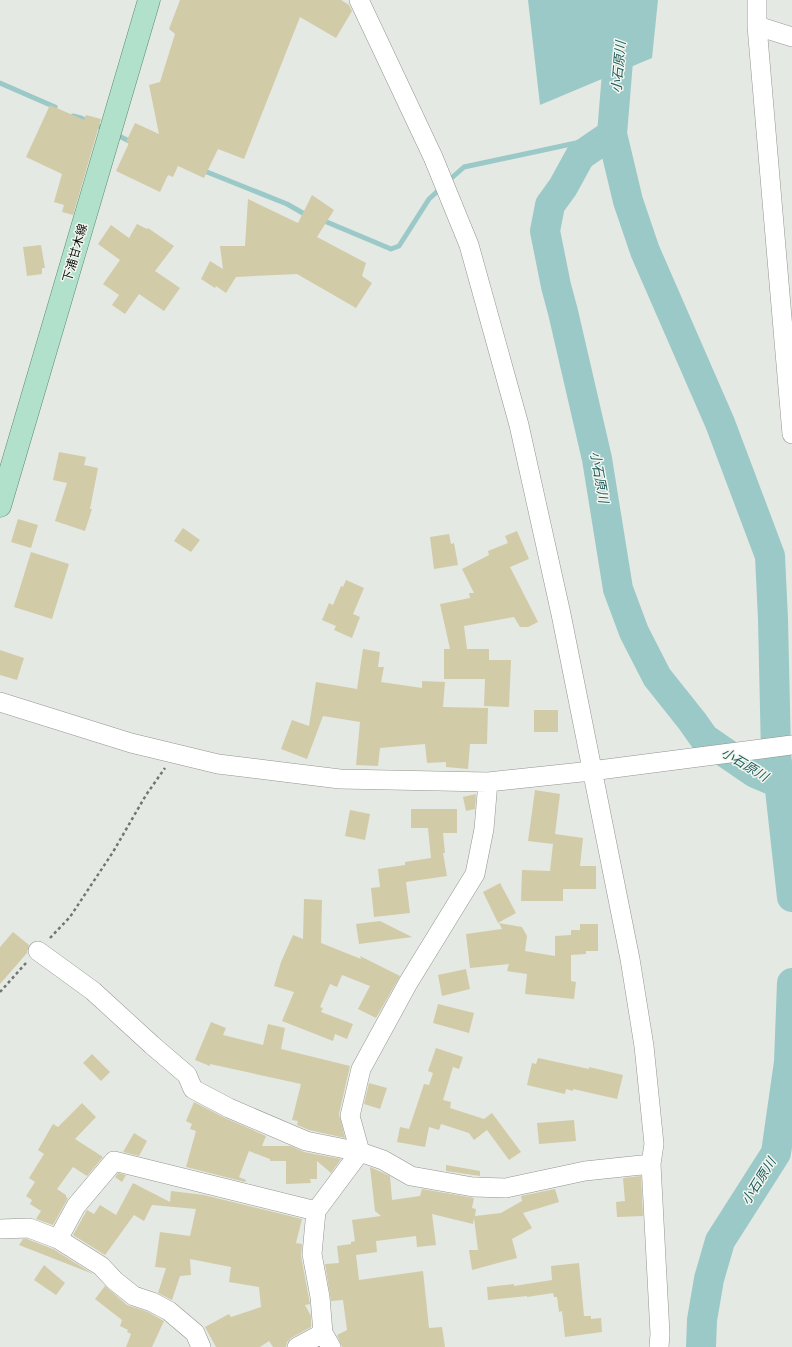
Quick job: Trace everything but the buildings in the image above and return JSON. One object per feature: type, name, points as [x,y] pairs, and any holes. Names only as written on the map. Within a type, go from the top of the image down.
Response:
[{"type":"main road","name":"下浦甘木線","points":[[0,506],[149,0]]},
{"type":"street","points":[[359,0],[433,157],[469,245],[519,425],[596,770],[644,1046],[654,1144],[651,1164],[660,1334],[659,1347]]},
{"type":"street","points":[[757,0],[757,26],[792,434]]},
{"type":"street","points":[[757,26],[792,37]]},
{"type":"street","points":[[0,702],[131,742],[218,764],[340,779],[488,782],[792,745]]},
{"type":"street","points":[[360,1152],[350,1116],[361,1069],[408,983],[475,874],[484,829],[488,782]]},
{"type":"street","points":[[38,951],[93,991],[187,1075],[193,1088],[229,1108],[306,1141],[360,1152],[383,1160],[411,1176],[473,1187],[506,1188],[585,1171],[651,1164]]},
{"type":"street","points":[[297,1347],[327,1340],[312,1254],[316,1211],[360,1152]]},
{"type":"street","points":[[58,1240],[76,1206],[114,1161],[316,1211]]},
{"type":"street","points":[[0,1229],[29,1228],[58,1240],[101,1266],[114,1281],[134,1296],[152,1302],[169,1311],[195,1333],[201,1347]]},
{"type":"path","points":[[0,992],[70,917],[113,852],[146,795],[175,753]]},
{"type":"water","points":[[528,0],[658,0],[652,58],[540,105]]},
{"type":"waterway","name":"小石原川","points":[[623,0],[612,134],[628,201],[645,251],[720,423],[770,556],[776,754],[792,897]]},
{"type":"waterway","points":[[0,83],[55,107]]},
{"type":"waterway","points":[[73,116],[81,118],[106,130]]},
{"type":"waterway","points":[[115,134],[133,143]]},
{"type":"waterway","points":[[447,182],[464,167],[612,134]]},
{"type":"waterway","name":"小石原川","points":[[612,134],[580,156],[563,187],[550,205],[545,231],[556,286],[597,459],[618,589],[634,632],[657,677],[704,738],[755,773],[779,783]]},
{"type":"waterway","points":[[202,170],[287,204],[308,216]]},
{"type":"waterway","points":[[322,220],[391,249],[399,246],[429,199],[441,188]]},
{"type":"waterway","name":"小石原川","points":[[701,1347],[702,1320],[709,1279],[720,1241],[776,1153],[789,1062],[792,983]]}]
